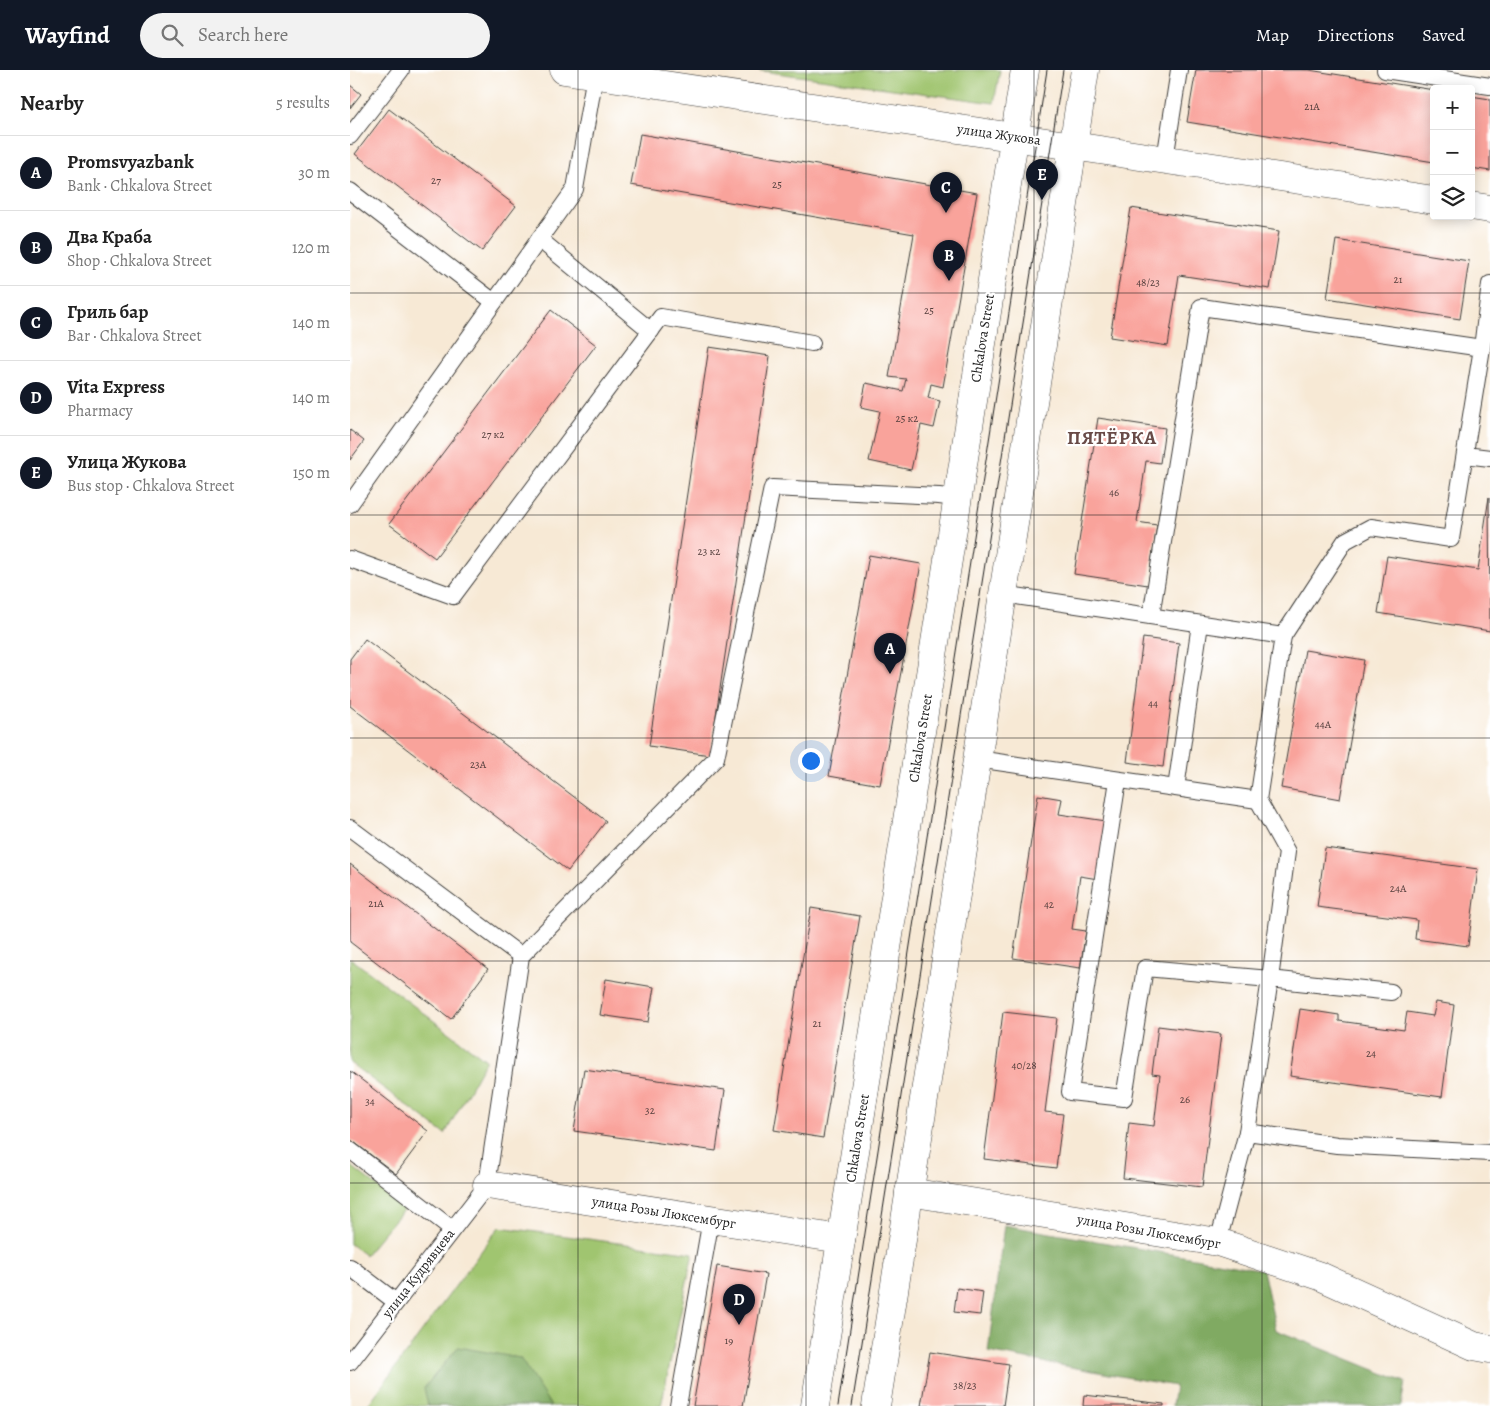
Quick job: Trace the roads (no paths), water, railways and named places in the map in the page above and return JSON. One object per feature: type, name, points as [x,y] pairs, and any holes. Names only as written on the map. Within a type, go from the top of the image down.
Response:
[{"type":"main road","name":"Chkalova Street","points":[[815,1406],[956,498],[1025,70]]},
{"type":"main road","points":[[876,1406],[1085,70]]},
{"type":"main road","name":"улица Жукова","points":[[581,72],[1430,199]]},
{"type":"main road","points":[[1475,206],[1490,208]]},
{"type":"main road","name":"улица Розы Люксембург","points":[[486,1184],[841,1239]]},
{"type":"main road","name":"улица Розы Люксембург","points":[[909,1192],[1218,1242],[1320,1276],[1474,1346],[1490,1349]]},
{"type":"lane","points":[[350,136],[401,70]]},
{"type":"lane","points":[[1165,159],[1179,70]]},
{"type":"lane","points":[[1385,70],[1490,86]]},
{"type":"lane","points":[[350,504],[575,189],[581,72]]},
{"type":"lane","points":[[350,191],[494,302]]},
{"type":"lane","points":[[539,239],[651,331]]},
{"type":"lane","points":[[1218,1242],[1247,1132],[1288,852],[1258,800],[1283,636],[1345,541],[1372,527],[1451,540],[1482,348],[1490,284]]},
{"type":"lane","points":[[1151,616],[1201,307],[1482,348]]},
{"type":"lane","points":[[350,559],[452,596],[661,317],[812,343]]},
{"type":"lane","points":[[1465,455],[1490,458]]},
{"type":"lane","points":[[486,1184],[521,956],[716,758],[772,488],[956,498]]},
{"type":"lane","points":[[1003,594],[1283,636]]},
{"type":"lane","points":[[1176,788],[1200,624]]},
{"type":"lane","points":[[977,759],[1258,800]]},
{"type":"lane","points":[[1118,780],[1070,1092],[1124,1098],[1145,968],[1392,992]]},
{"type":"lane","points":[[350,828],[521,956]]},
{"type":"lane","points":[[1247,1132],[1337,1145],[1490,1154]]},
{"type":"lane","points":[[350,1150],[452,1229]]},
{"type":"lane","name":"улица Кудрявцева","points":[[350,1362],[486,1184]]},
{"type":"lane","points":[[678,1406],[711,1219]]},
{"type":"lane","points":[[350,1267],[396,1302]]},
{"type":"tram line","points":[[838,1406],[1047,70]]},
{"type":"tram line","points":[[852,1406],[1063,70]]},
{"type":"place","name":"Улица Жукова","points":[[1042,200]]},
{"type":"place","name":"Гриль бар","points":[[946,213]]},
{"type":"place","name":"Два Краба","points":[[949,281]]},
{"type":"place","name":"Promsvyazbank","points":[[890,674]]},
{"type":"place","name":"Vita Express","points":[[739,1325]]},
{"type":"district","name":"ПЯТЁРКА","points":[[1112,437]]}]
